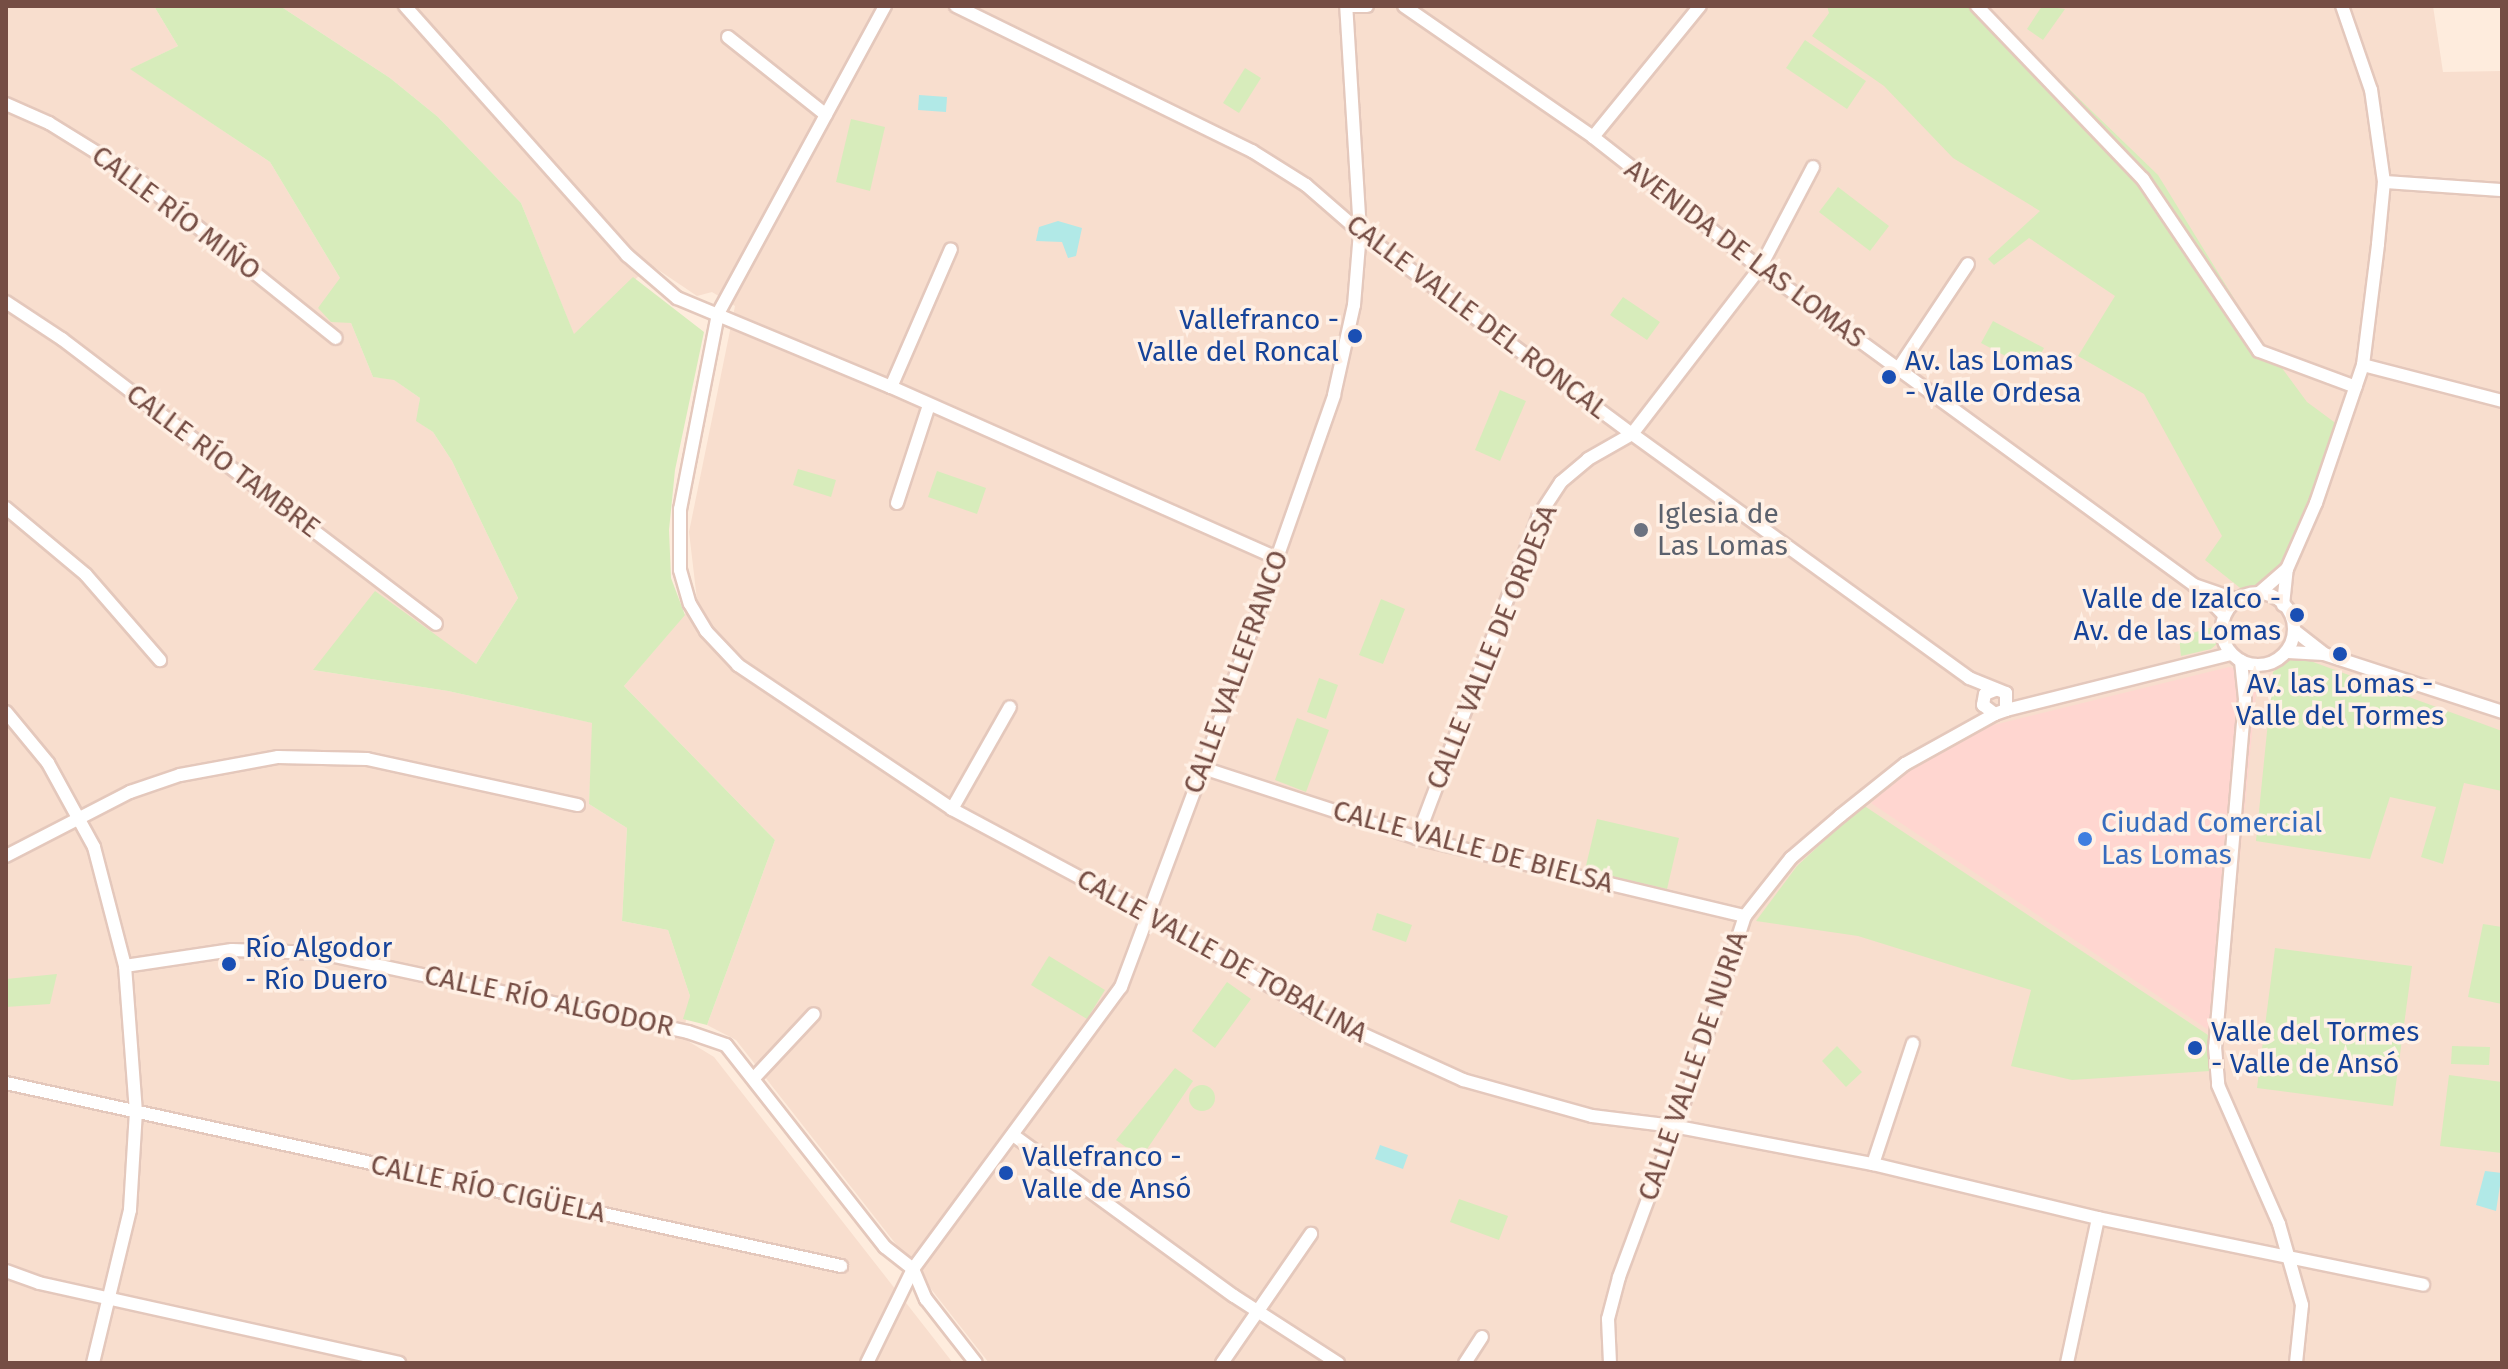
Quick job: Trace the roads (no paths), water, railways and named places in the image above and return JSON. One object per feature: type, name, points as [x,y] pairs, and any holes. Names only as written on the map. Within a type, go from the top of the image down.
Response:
[{"type":"street","points":[[405,6],[645,274],[677,298],[891,387],[1276,558]]},
{"type":"street","name":"CALLE VALLE DE TOBALINA","points":[[885,6],[718,314],[680,509],[680,570],[690,604],[738,665],[952,809],[1146,913],[1314,1012],[1463,1080],[1592,1116],[1673,1126],[1873,1164],[2098,1218],[2423,1285]]},
{"type":"street","name":"CALLE VALLE DEL RONCAL","points":[[956,6],[1252,151],[1306,185],[1360,232],[1632,434],[1969,678],[2000,691]]},
{"type":"street","points":[[1348,6],[1367,6]]},
{"type":"street","name":"CALLE VALLEFRANCO","points":[[867,1363],[913,1269],[1121,987],[1146,913],[1203,768],[1334,395],[1354,305],[1360,232],[1348,6]]},
{"type":"street","name":"AVENIDA DE LAS LOMAS","points":[[1404,6],[1593,137],[1760,268],[2194,585],[2235,599]]},
{"type":"street","points":[[1593,137],[1700,6]]},
{"type":"street","points":[[1977,6],[2143,179],[2259,351],[2356,387]]},
{"type":"street","points":[[2324,654],[2295,631],[2283,605],[2287,569],[2363,365],[2384,182],[2371,90],[2342,6]]},
{"type":"street","points":[[728,37],[826,115]]},
{"type":"street","name":"CALLE RÍO MIÑO","points":[[6,104],[49,123],[133,175],[336,338]]},
{"type":"street","name":"CALLE VALLE DE ORDESA","points":[[1417,838],[1538,517],[1561,482],[1588,459],[1632,434],[1760,268],[1813,167]]},
{"type":"street","points":[[2384,182],[2502,190]]},
{"type":"street","points":[[891,387],[951,249]]},
{"type":"street","points":[[1898,369],[1968,264]]},
{"type":"street","name":"CALLE RÍO TAMBRE","points":[[6,302],[436,624]]},
{"type":"street","points":[[2363,365],[2502,401]]},
{"type":"street","points":[[897,503],[929,405]]},
{"type":"street","points":[[6,508],[86,575],[160,660]]},
{"type":"street","points":[[2245,699],[2236,658],[2223,635],[2223,614],[2235,599],[2259,593],[2287,569]]},
{"type":"street","points":[[2194,585],[2223,614]]},
{"type":"street","points":[[2259,593],[2283,605]]},
{"type":"street","points":[[2236,658],[2257,666],[2276,662],[2288,652],[2295,631]]},
{"type":"street","points":[[2202,657],[2223,635]]},
{"type":"street","points":[[2288,652],[2324,654],[2502,712]]},
{"type":"street","name":"CALLE VALLE DE NURIA","points":[[1610,1363],[1608,1319],[1619,1277],[1745,916],[1791,858],[1905,764],[1967,725],[2037,700],[2202,657],[2236,658]]},
{"type":"street","points":[[2257,666],[2245,699],[2214,1029],[2218,1085],[2259,1173],[2290,1258],[2302,1305],[2296,1363]]},
{"type":"street","name":"CALLE VALLE DEL RONCAL","points":[[1969,678],[1983,702],[2001,712]]},
{"type":"street","points":[[2000,691],[2001,712]]},
{"type":"street","name":"CALLE VALLE DE NURIA","points":[[1967,725],[1983,702],[2000,691],[2037,700]]},
{"type":"street","points":[[952,809],[1010,707]]},
{"type":"street","points":[[6,712],[48,763],[79,818],[106,886],[125,966],[136,1111],[130,1210],[111,1299],[93,1363]]},
{"type":"street","points":[[6,856],[79,818],[180,775],[278,757],[367,759],[578,805]]},
{"type":"street","name":"CALLE VALLE DE BIELSA","points":[[1203,768],[1417,838],[1745,916]]},
{"type":"street","name":"CALLE RÍO ALGODOR","points":[[125,966],[232,950],[320,953],[688,1032],[726,1045],[755,1077],[885,1247],[913,1269]]},
{"type":"street","points":[[755,1077],[814,1014]]},
{"type":"street","points":[[1873,1164],[1913,1043]]},
{"type":"street","name":"CALLE RÍO CIGÜELA","points":[[6,1083],[841,1266]]},
{"type":"street","points":[[1013,1135],[1258,1312],[1338,1363]]},
{"type":"street","points":[[2067,1363],[2098,1218]]},
{"type":"street","points":[[1222,1363],[1311,1234]]},
{"type":"street","points":[[913,1269],[926,1299],[976,1363]]},
{"type":"street","points":[[6,1271],[111,1299],[399,1363]]},
{"type":"street","points":[[1465,1363],[1482,1337]]},
{"type":"water","points":[[919,95],[947,97],[946,112],[918,110]]},
{"type":"water","points":[[1058,221],[1082,228],[1076,256],[1068,258],[1062,242],[1036,241],[1039,227]]},
{"type":"water","points":[[1380,1145],[1408,1155],[1403,1169],[1375,1159]]},
{"type":"water","points":[[2485,1171],[2502,1173],[2496,1211],[2476,1205]]},
{"type":"place","name":"Vallefranco - Valle del Roncal","points":[[1355,336]]},
{"type":"place","name":"Av. las Lomas - Valle Ordesa","points":[[1889,377]]},
{"type":"place","name":"Iglesia de Las Lomas","points":[[1641,530]]},
{"type":"place","name":"Valle de Izalco - Av. de las Lomas","points":[[2297,615]]},
{"type":"place","name":"Av. las Lomas - Valle del Tormes","points":[[2340,654]]},
{"type":"place","name":"Ciudad Comercial Las Lomas","points":[[2085,839]]},
{"type":"place","name":"Río Algodor - Río Duero","points":[[229,964]]},
{"type":"place","name":"Valle del Tormes - Valle de Ansó","points":[[2195,1048]]},
{"type":"place","name":"Vallefranco - Valle de Ansó","points":[[1006,1173]]}]
